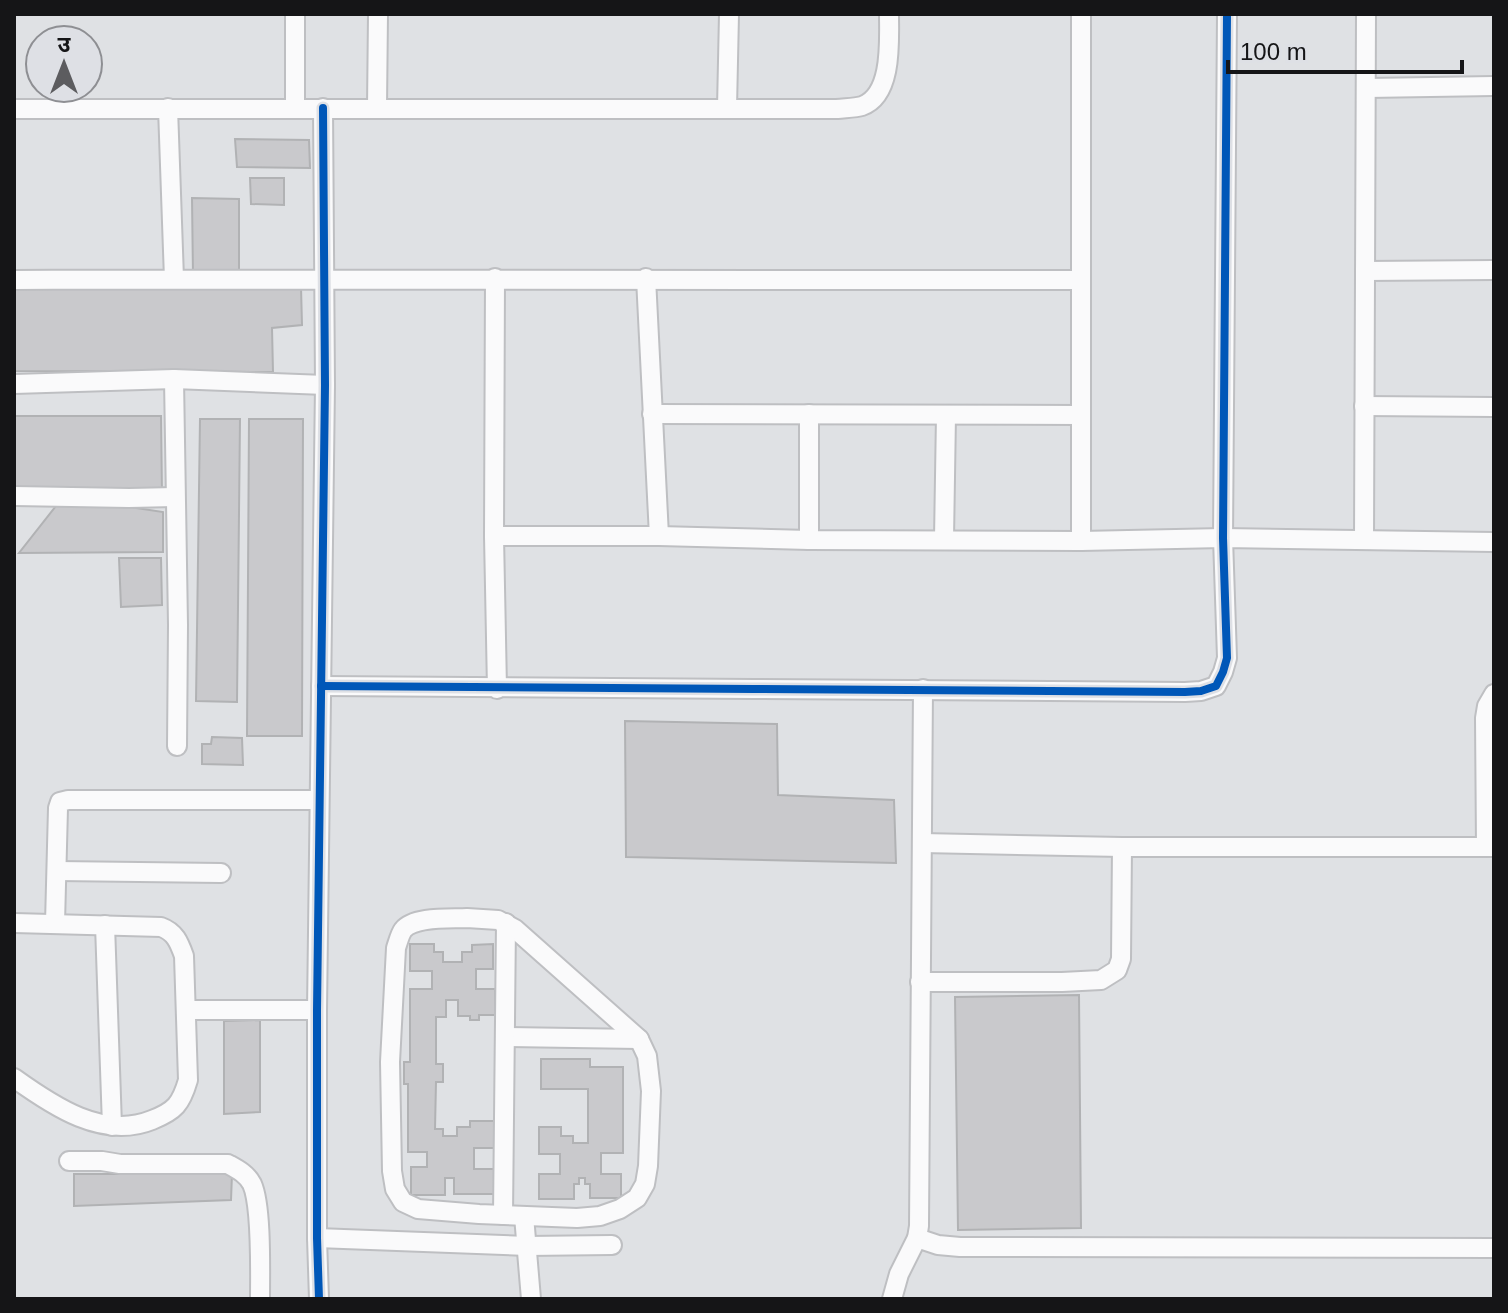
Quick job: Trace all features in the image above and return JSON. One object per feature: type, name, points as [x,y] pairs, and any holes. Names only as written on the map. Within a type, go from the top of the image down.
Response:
[{"type":"street","points":[[295,14],[295,108]]},
{"type":"street","points":[[377,107],[378,14]]},
{"type":"street","points":[[727,108],[729,14]]},
{"type":"street","points":[[14,109],[837,109],[864,106],[878,94],[890,55],[889,14]]},
{"type":"street","points":[[1081,14],[1081,541]]},
{"type":"street","points":[[321,686],[1185,692],[1216,686],[1227,658],[1223,538],[1227,14]]},
{"type":"street","points":[[1364,540],[1366,14]]},
{"type":"street","points":[[1367,88],[1494,86]]},
{"type":"street","points":[[168,108],[174,279]]},
{"type":"street","points":[[319,1299],[317,1010],[325,385],[323,108]]},
{"type":"street","points":[[1365,271],[1494,270]]},
{"type":"street","points":[[495,278],[497,689]]},
{"type":"street","points":[[646,278],[659,536]]},
{"type":"street","points":[[14,280],[1080,280]]},
{"type":"street","points":[[14,384],[174,379],[325,385]]},
{"type":"street","points":[[174,379],[177,746]]},
{"type":"street","points":[[1364,406],[1494,407]]},
{"type":"street","points":[[652,414],[1081,415]]},
{"type":"street","points":[[809,414],[809,540]]},
{"type":"street","points":[[944,539],[946,415]]},
{"type":"street","points":[[14,496],[175,497]]},
{"type":"street","points":[[494,536],[1494,542]]},
{"type":"street","points":[[892,1299],[919,1226],[923,689]]},
{"type":"street","points":[[922,843],[1122,847],[1490,847],[1485,718],[1494,694]]},
{"type":"street","points":[[55,923],[60,802],[319,800]]},
{"type":"street","points":[[920,982],[1062,982],[1101,980],[1110,976],[1117,970],[1121,959],[1122,847]]},
{"type":"street","points":[[57,871],[221,873]]},
{"type":"street","points":[[478,918],[506,923],[639,1039],[647,1056],[651,1091],[648,1166],[645,1184],[637,1198],[620,1209],[600,1216],[577,1218],[418,1209],[403,1202],[395,1189],[392,1171],[390,1062],[396,948],[402,931],[410,923],[478,918]]},
{"type":"street","points":[[14,923],[161,927],[170,931],[179,941],[184,956],[188,1080],[184,1096],[175,1109],[164,1116],[141,1125],[104,1126],[74,1115],[14,1078]]},
{"type":"street","points":[[503,1215],[506,923]]},
{"type":"street","points":[[105,925],[112,1126]]},
{"type":"street","points":[[186,1010],[317,1010]]},
{"type":"street","points":[[505,1037],[639,1039]]},
{"type":"street","points":[[69,1161],[228,1164],[242,1172],[252,1185],[257,1211],[260,1299]]},
{"type":"street","points":[[524,1216],[531,1299]]},
{"type":"street","points":[[317,1238],[527,1246],[612,1245]]},
{"type":"street","points":[[917,1238],[938,1245],[960,1247],[1494,1248]]},
{"type":"building","points":[[235,139],[309,140],[310,168],[237,167]]},
{"type":"building","points":[[250,178],[284,178],[284,205],[251,204]]},
{"type":"building","points":[[192,198],[239,199],[239,277],[193,276]]},
{"type":"building","points":[[14,285],[301,287],[302,325],[272,328],[273,372],[14,371]]},
{"type":"building","points":[[14,416],[161,416],[162,495],[14,492]]},
{"type":"building","points":[[200,419],[240,419],[237,702],[196,701]]},
{"type":"building","points":[[249,419],[303,419],[302,736],[247,736]]},
{"type":"building","points":[[63,497],[163,512],[163,552],[19,553]]},
{"type":"building","points":[[119,558],[161,558],[162,605],[121,607]]},
{"type":"building","points":[[625,721],[777,724],[778,795],[894,800],[896,863],[626,857]]},
{"type":"building","points":[[212,737],[242,738],[243,765],[202,764],[202,744],[211,744]]},
{"type":"building","points":[[410,944],[434,944],[434,952],[443,952],[443,962],[462,962],[462,952],[472,952],[472,945],[493,944],[493,969],[476,969],[476,989],[495,989],[495,1015],[479,1015],[479,1020],[470,1020],[470,1016],[458,1016],[458,1000],[446,1000],[446,1017],[436,1017],[436,1064],[443,1064],[443,1082],[436,1082],[435,1129],[443,1129],[443,1136],[457,1136],[457,1127],[470,1127],[470,1121],[495,1121],[495,1148],[474,1148],[474,1169],[495,1169],[495,1194],[454,1194],[454,1178],[445,1178],[445,1195],[411,1195],[411,1167],[427,1167],[427,1152],[408,1152],[408,1084],[404,1084],[404,1062],[410,1062],[410,989],[432,989],[432,971],[410,971]]},
{"type":"building","points":[[1079,995],[1081,1228],[958,1230],[955,997]]},
{"type":"building","points":[[260,1020],[260,1112],[224,1114],[224,1021]]},
{"type":"building","points":[[541,1059],[590,1059],[590,1067],[623,1067],[623,1153],[601,1153],[601,1174],[621,1174],[621,1198],[590,1198],[590,1184],[585,1184],[585,1178],[579,1178],[579,1184],[574,1184],[574,1199],[539,1199],[539,1174],[560,1174],[560,1154],[539,1154],[539,1127],[561,1127],[561,1136],[573,1136],[573,1143],[588,1143],[588,1089],[541,1089]]},
{"type":"building","points":[[74,1174],[232,1174],[231,1200],[74,1206]]},
{"type":"cycle path","points":[[321,686],[1185,692],[1216,686],[1227,658],[1223,538],[1227,14]]},
{"type":"cycle path","points":[[319,1299],[317,1010],[325,385],[323,108]]}]
